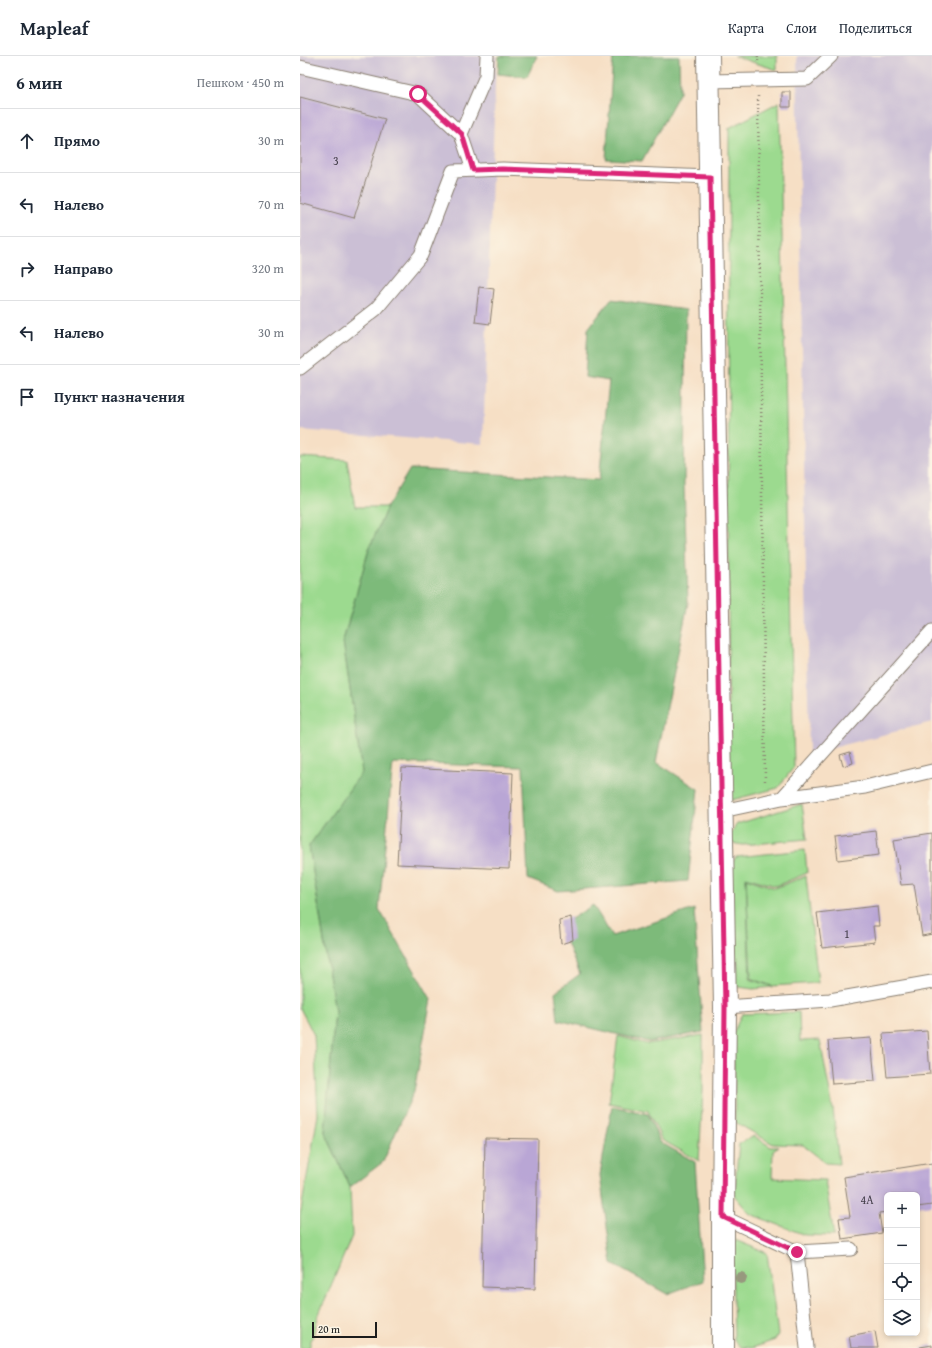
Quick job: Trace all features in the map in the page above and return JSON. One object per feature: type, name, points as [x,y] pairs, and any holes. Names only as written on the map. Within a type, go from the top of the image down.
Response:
[{"type":"street","points":[[708,56],[725,1007],[723,1348]]},
{"type":"lane","points":[[462,134],[486,76],[487,56]]},
{"type":"lane","points":[[709,81],[806,79],[831,56]]},
{"type":"lane","points":[[300,67],[418,94],[462,134],[473,170]]},
{"type":"lane","points":[[300,368],[376,309],[421,255],[453,171],[502,169],[710,177]]},
{"type":"lane","points":[[782,798],[932,631]]},
{"type":"lane","points":[[722,812],[782,798],[865,787],[932,771]]},
{"type":"lane","points":[[725,1007],[830,1000],[932,982]]},
{"type":"lane","points":[[723,1217],[797,1252],[851,1249]]},
{"type":"lane","points":[[797,1252],[807,1348]]},
{"type":"path","points":[[758,56],[765,802]]},
{"type":"shaded area","points":[[300,56],[496,56],[483,444],[300,430]]},
{"type":"shaded area","points":[[797,56],[932,56],[932,722],[809,754]]},
{"type":"green space","points":[[499,56],[537,56],[527,77],[498,74]]},
{"type":"green space","points":[[613,56],[679,56],[680,92],[642,161],[606,159]]},
{"type":"green space","points":[[734,56],[777,56],[777,70]]},
{"type":"green space","points":[[779,102],[794,767],[778,788],[728,801],[729,128]]},
{"type":"green space","points":[[611,299],[686,310],[684,484],[688,603],[656,762],[698,789],[688,881],[558,891],[528,879],[523,767],[393,763],[379,909],[431,999],[414,1091],[383,1162],[350,1187],[325,1132],[335,1012],[309,846],[362,772],[343,641],[369,549],[387,507],[410,469],[599,480],[609,381],[585,377],[588,329]]},
{"type":"green space","points":[[300,457],[347,460],[355,507],[387,507],[369,549],[343,641],[362,772],[309,846],[335,1012],[325,1132],[350,1187],[352,1236],[319,1314],[309,1348],[300,1348],[300,1216],[318,1115],[314,1035],[300,1008]]},
{"type":"green space","points":[[802,804],[807,839],[743,845],[731,843],[728,837],[737,824]]},
{"type":"green space","points":[[805,850],[807,873],[776,886],[746,877],[750,979],[773,987],[753,989],[732,986],[729,867],[736,857]]},
{"type":"green space","points":[[806,876],[818,983],[772,986],[751,978],[746,878],[775,888]]},
{"type":"green space","points":[[593,905],[612,936],[694,909],[703,1032],[649,1042],[558,1020],[555,992],[580,974],[560,926]]},
{"type":"green space","points":[[799,1012],[800,1041],[820,1040],[833,1109],[839,1164],[826,1163],[803,1145],[773,1144],[735,1122],[733,1033],[742,1014]]},
{"type":"green space","points":[[703,1035],[703,1091],[699,1161],[662,1140],[648,1111],[609,1103],[618,1036],[647,1044]]},
{"type":"green space","points":[[612,1106],[648,1114],[660,1142],[695,1162],[703,1281],[667,1294],[612,1264],[600,1175]]},
{"type":"green space","points":[[754,1136],[771,1147],[779,1147],[773,1151],[772,1178],[825,1180],[834,1236],[805,1235],[750,1214],[734,1195],[739,1144]]},
{"type":"green space","points":[[735,1240],[767,1253],[778,1334],[775,1340],[752,1348],[741,1347],[734,1341],[732,1251]]},
{"type":"building","points":[[782,92],[791,92],[791,107],[782,107]]},
{"type":"building","points":[[300,97],[385,119],[354,218],[300,203]]},
{"type":"building","points":[[479,287],[494,289],[490,324],[475,322]]},
{"type":"building","points":[[850,752],[853,763],[843,766],[840,755]]},
{"type":"building","points":[[402,768],[513,773],[509,869],[397,864]]},
{"type":"building","points":[[876,831],[879,855],[838,860],[835,836]]},
{"type":"building","points":[[932,833],[932,934],[922,936],[914,884],[901,885],[894,839]]},
{"type":"building","points":[[877,906],[879,926],[873,926],[875,942],[822,948],[817,913]]},
{"type":"building","points":[[571,917],[573,940],[561,944],[559,920]]},
{"type":"building","points":[[927,1031],[930,1074],[887,1077],[883,1034]]},
{"type":"building","points":[[871,1038],[875,1081],[832,1084],[828,1041]]},
{"type":"building","points":[[485,1138],[538,1139],[535,1289],[482,1287]]},
{"type":"building","points":[[932,1163],[932,1205],[920,1207],[920,1192],[884,1192],[884,1212],[879,1213],[882,1233],[842,1239],[839,1218],[850,1217],[844,1177]]},
{"type":"building","points":[[875,1331],[878,1348],[851,1348],[849,1336]]},
{"type":"building","points":[[932,1345],[932,1348],[920,1348],[920,1347]]},
{"type":"route","points":[[418,94],[462,134],[473,170],[502,169],[710,177],[725,1007],[723,1217],[797,1252]]}]
